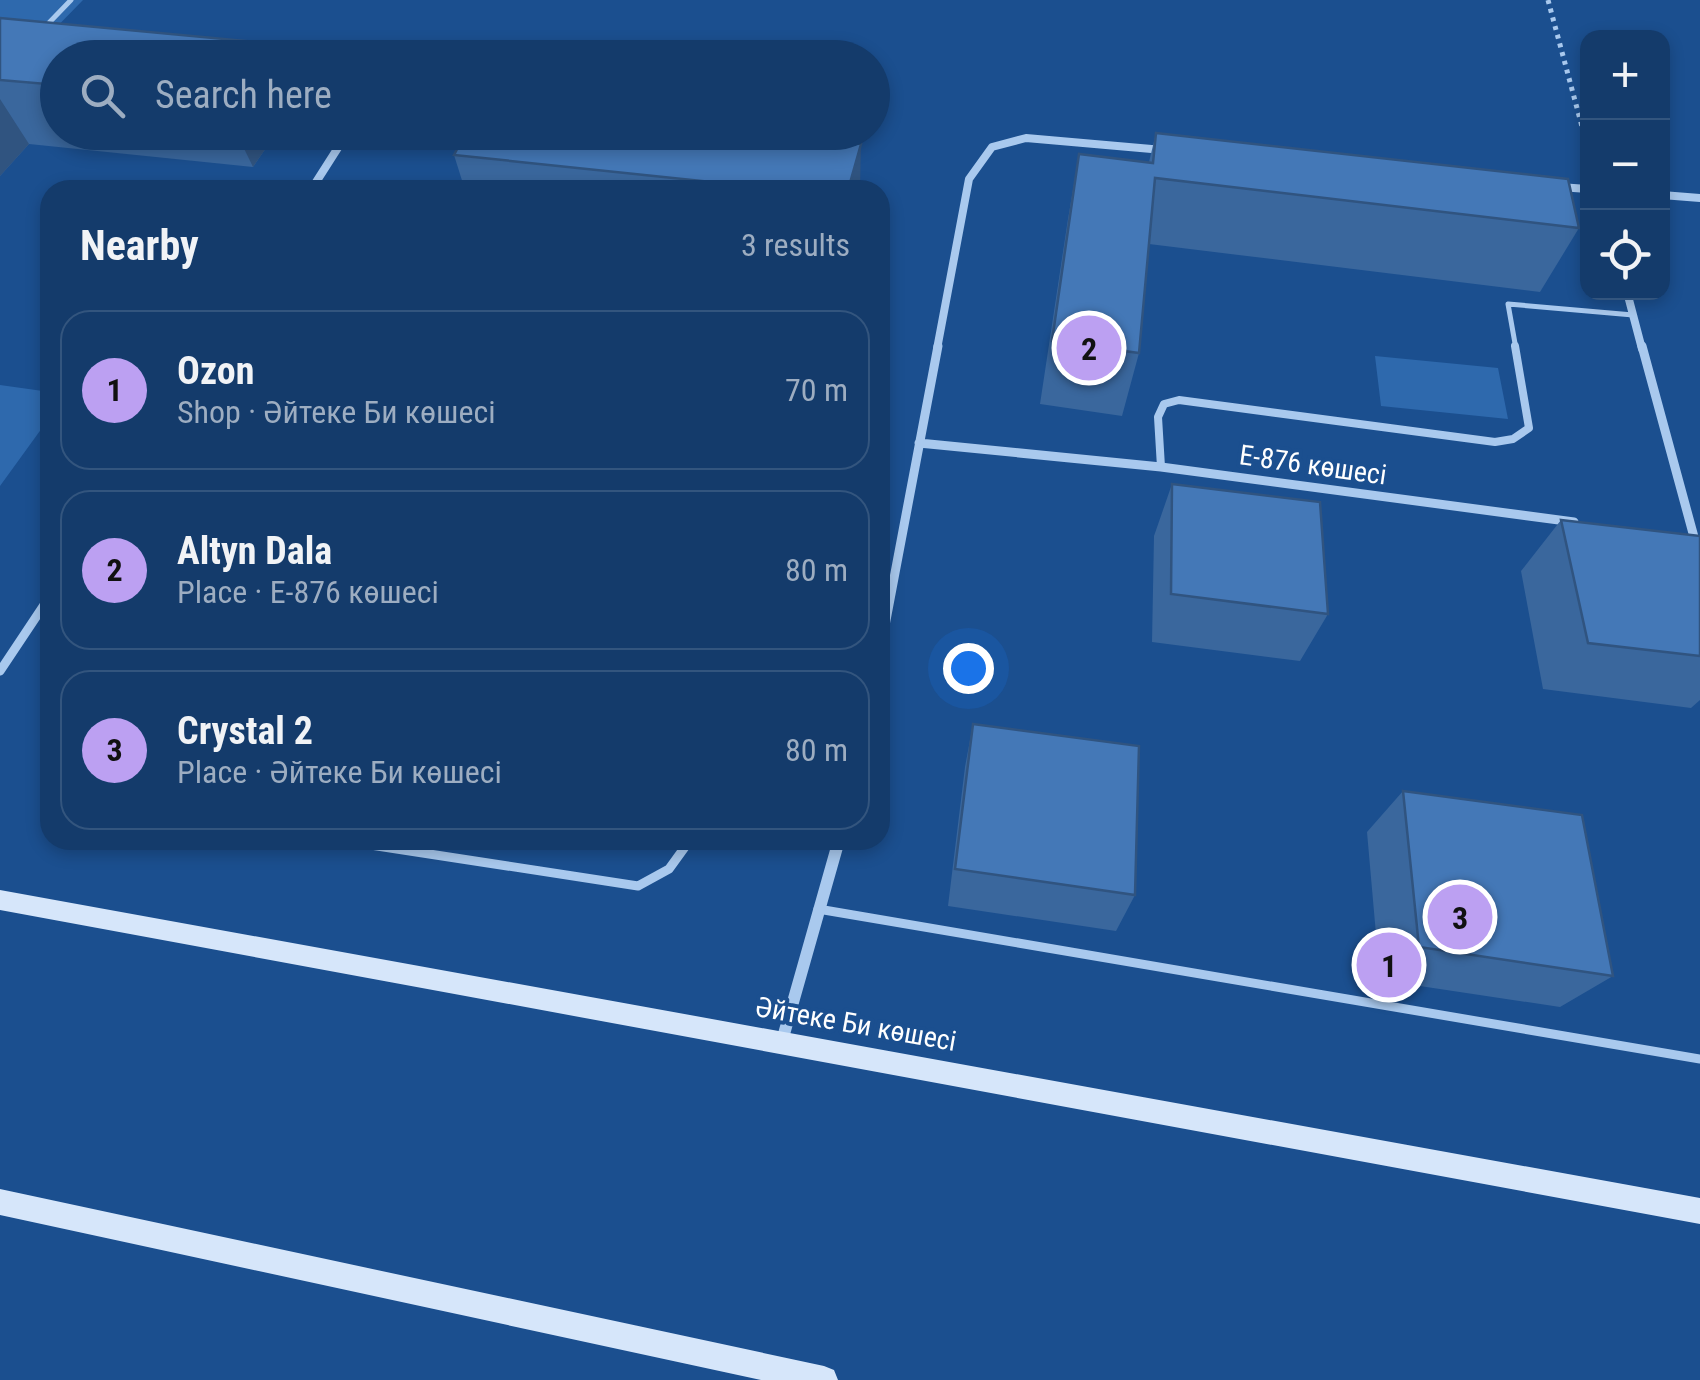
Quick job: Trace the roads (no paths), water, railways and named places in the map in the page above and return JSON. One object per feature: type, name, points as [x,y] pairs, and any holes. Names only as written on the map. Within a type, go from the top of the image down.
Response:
[{"type":"street","points":[[890,600],[969,179],[992,147],[1026,138],[1176,152]]},
{"type":"street","points":[[317,180],[337,150]]},
{"type":"street","points":[[1548,186],[1580,188]]},
{"type":"street","points":[[1670,196],[1700,198]]},
{"type":"street","points":[[1629,300],[1697,538],[1676,535]]},
{"type":"street","name":"Е-876 көшесі","points":[[920,443],[1161,467],[1582,523]]},
{"type":"street","points":[[0,672],[40,611]]},
{"type":"street","points":[[781,1044],[836,850]]},
{"type":"street","name":"Әйтеке Би көшесі","points":[[0,900],[1700,1211]]},
{"type":"street","points":[[0,1202],[724,1370],[824,1380]]},
{"type":"lane","points":[[36,36],[72,0]]},
{"type":"lane","points":[[1161,467],[1158,417],[1164,404],[1178,400],[1495,442],[1513,439],[1529,428],[1508,304],[1633,316]]},
{"type":"lane","points":[[403,850],[638,886],[663,876],[685,850]]},
{"type":"lane","points":[[818,910],[1700,1058]]},
{"type":"place","name":"Altyn Dala","points":[[1089,348]]},
{"type":"place","name":"Crystal 2","points":[[1460,917]]},
{"type":"place","name":"Ozon","points":[[1389,965]]}]
